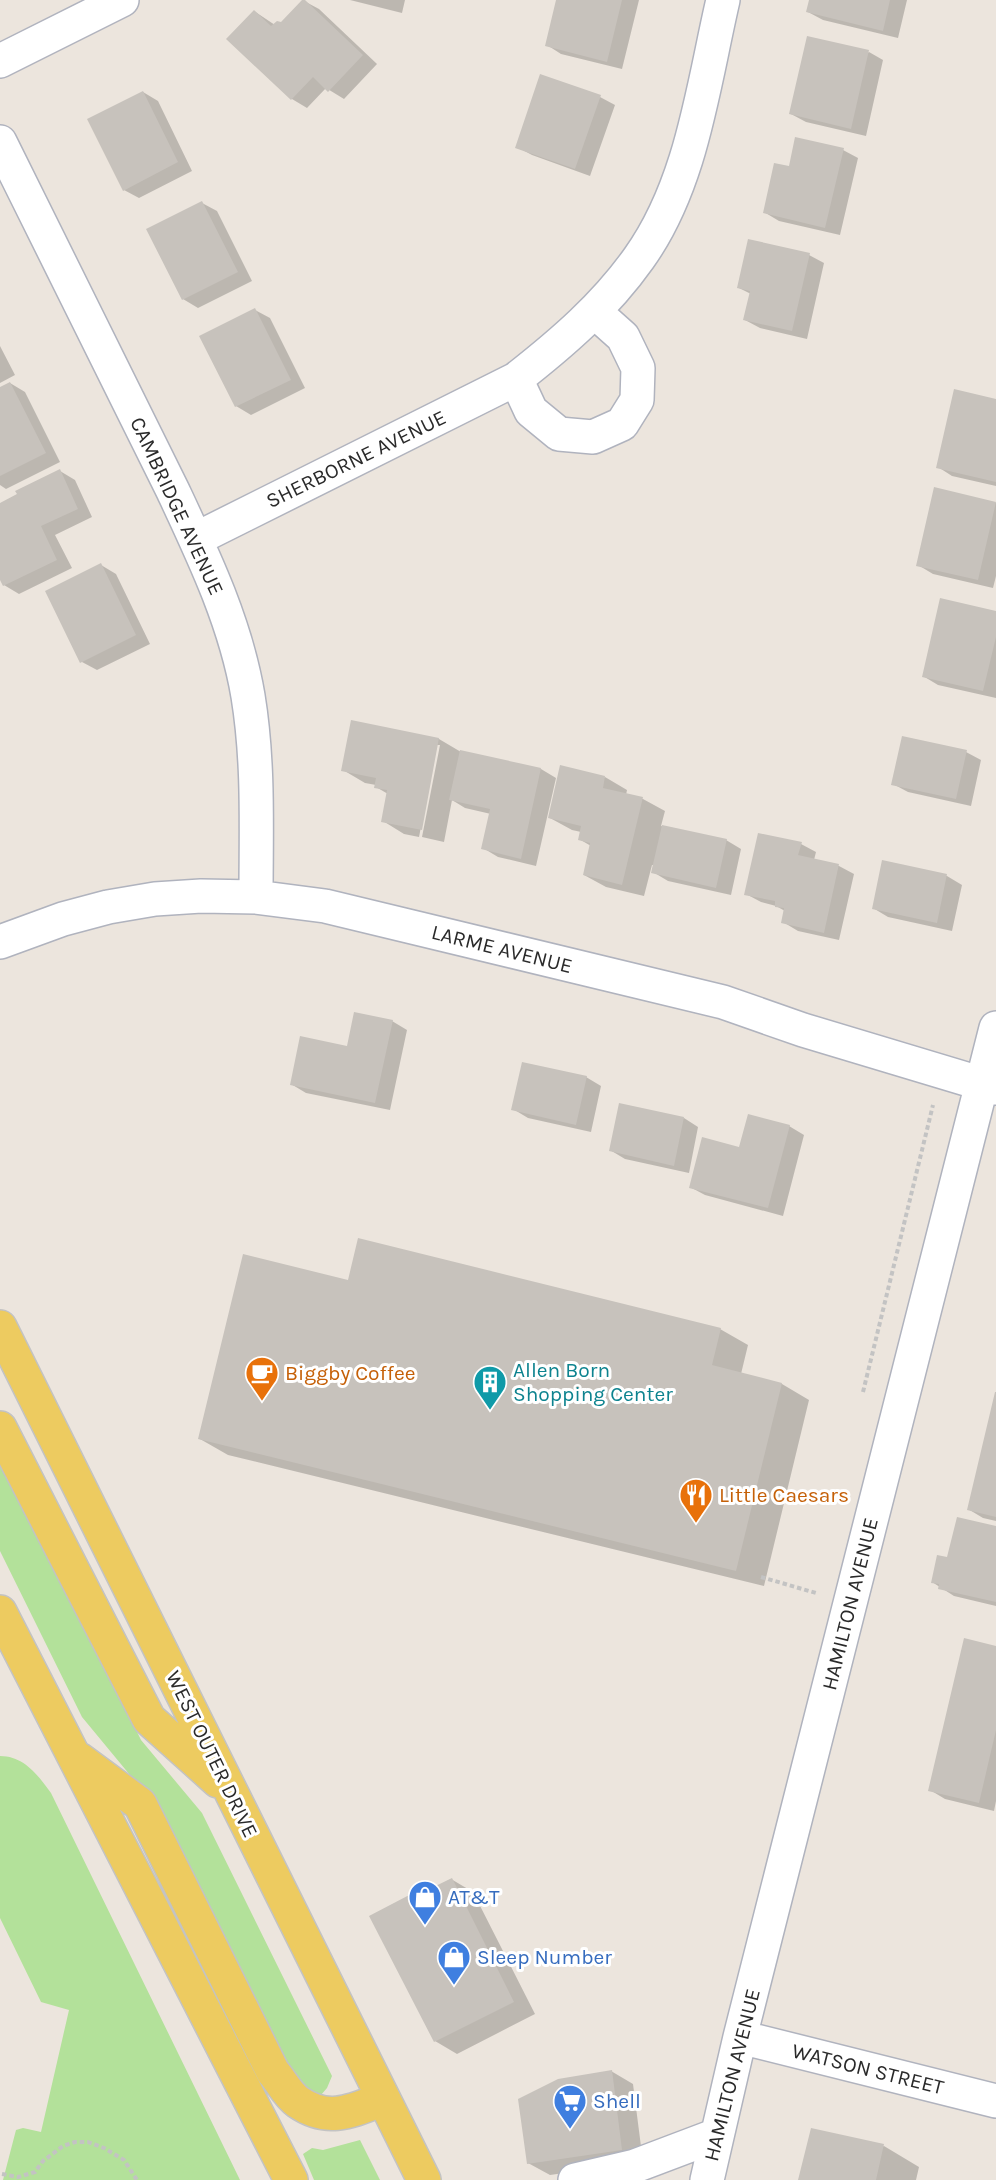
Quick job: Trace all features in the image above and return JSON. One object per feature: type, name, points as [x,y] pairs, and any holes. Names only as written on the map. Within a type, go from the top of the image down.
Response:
[{"type":"main road","name":"WEST OUTER DRIVE","points":[[0,1327],[424,2180]]},
{"type":"main road","points":[[0,1428],[149,1719],[231,1792]]},
{"type":"main road","points":[[0,1612],[291,2180]]},
{"type":"main road","points":[[73,1754],[140,1804],[273,2072],[296,2101],[324,2114],[351,2111],[383,2099]]},
{"type":"street","points":[[0,60],[122,0]]},
{"type":"street","name":"SHERBORNE AVENUE","points":[[196,539],[516,379],[557,347],[595,312],[640,258],[677,186],[690,147],[723,0]]},
{"type":"street","name":"CAMBRIDGE AVENUE","points":[[0,142],[196,539],[228,616],[248,696],[257,777],[256,897]]},
{"type":"street","points":[[516,379],[531,411],[559,434],[593,437],[622,424],[637,400],[638,368],[623,338],[595,312]]},
{"type":"street","name":"LARME AVENUE","points":[[0,942],[63,919],[108,907],[155,900],[201,896],[256,897],[325,906],[723,1002],[803,1030],[989,1086]]},
{"type":"street","name":"HAMILTON AVENUE","points":[[706,2180],[740,2037],[989,1086],[996,1028]]},
{"type":"street","name":"WATSON STREET","points":[[740,2037],[996,2101]]},
{"type":"street","points":[[575,2180],[634,2173],[717,2135]]},
{"type":"path","points":[[761,1577],[822,1595]]},
{"type":"path","points":[[2,2174],[18,2177],[34,2172],[63,2146],[75,2142],[88,2142],[124,2160],[138,2180]]},
{"type":"green space","points":[[0,1455],[141,1740],[202,1813],[332,2076],[321,2095],[299,2090],[144,1792],[82,1717],[0,1551]]},
{"type":"green space","points":[[0,1756],[16,1759],[30,1768],[51,1793],[240,2180],[3,2180],[16,2130],[23,2128],[41,2132],[69,2010],[41,2002],[0,1918]]},
{"type":"green space","points":[[360,2140],[380,2180],[314,2180],[303,2154],[312,2148],[323,2150]]},
{"type":"building","points":[[302,0],[305,0],[363,55],[328,92],[313,77],[291,100],[226,39],[254,10],[271,26],[277,21],[281,22]]},
{"type":"building","points":[[556,0],[622,0],[607,62],[545,46]]},
{"type":"building","points":[[809,0],[890,0],[883,31],[806,12]]},
{"type":"building","points":[[807,36],[869,50],[851,129],[789,114]]},
{"type":"building","points":[[540,74],[601,95],[575,169],[515,148]]},
{"type":"building","points":[[143,91],[178,162],[123,191],[87,119]]},
{"type":"building","points":[[795,137],[844,148],[825,228],[763,213],[774,163],[789,166]]},
{"type":"building","points":[[202,201],[238,272],[182,300],[146,229]]},
{"type":"building","points":[[748,239],[810,253],[792,331],[743,320],[750,291],[737,288]]},
{"type":"building","points":[[255,308],[291,380],[235,407],[199,336]]},
{"type":"building","points":[[10,382],[46,453],[0,476],[0,387]]},
{"type":"building","points":[[954,389],[996,399],[996,482],[936,468]]},
{"type":"building","points":[[60,469],[78,509],[41,526],[57,560],[3,586],[0,580],[0,503],[17,494],[15,491]]},
{"type":"building","points":[[934,487],[996,502],[978,580],[916,566]]},
{"type":"building","points":[[101,563],[136,635],[80,663],[45,591]]},
{"type":"building","points":[[940,598],[996,611],[996,637],[983,691],[922,677]]},
{"type":"building","points":[[351,720],[439,738],[422,830],[381,822],[387,790],[374,788],[376,778],[341,771]]},
{"type":"building","points":[[902,736],[967,750],[956,799],[891,785]]},
{"type":"building","points":[[460,750],[541,768],[521,859],[481,849],[490,809],[449,800]]},
{"type":"building","points":[[560,765],[605,776],[603,788],[643,797],[622,885],[583,875],[590,843],[578,840],[581,826],[548,818]]},
{"type":"building","points":[[662,825],[727,839],[716,888],[651,873]]},
{"type":"building","points":[[758,833],[802,842],[798,855],[839,864],[824,933],[781,923],[784,908],[775,907],[775,901],[744,895]]},
{"type":"building","points":[[882,860],[947,874],[937,923],[872,909]]},
{"type":"building","points":[[354,1012],[393,1020],[375,1103],[290,1085],[300,1036],[347,1046]]},
{"type":"building","points":[[522,1062],[587,1076],[576,1125],[511,1110]]},
{"type":"building","points":[[619,1103],[684,1117],[674,1166],[609,1151]]},
{"type":"building","points":[[748,1114],[790,1125],[768,1208],[689,1188],[702,1137],[739,1147]]},
{"type":"building","name":"Allen Born Shopping Center","points":[[358,1238],[721,1328],[712,1365],[782,1383],[736,1571],[198,1439],[243,1254],[348,1280]]},
{"type":"building","points":[[996,1392],[996,1517],[967,1510]]},
{"type":"building","points":[[957,1517],[996,1526],[996,1602],[938,1589],[939,1584],[931,1583],[937,1555],[947,1557]]},
{"type":"building","points":[[964,1638],[996,1646],[996,1730],[979,1803],[928,1791]]},
{"type":"building","points":[[452,1878],[514,2002],[434,2042],[369,1916],[415,1892],[417,1895]]},
{"type":"building","points":[[612,2070],[622,2150],[527,2164],[518,2099],[558,2079]]},
{"type":"building","points":[[811,2128],[884,2144],[876,2180],[798,2180]]},
{"type":"place","name":"Biggby Coffee","points":[[262,1402]]},
{"type":"place","name":"Allen Born Shopping Center","points":[[490,1411]]},
{"type":"place","name":"Little Caesars","points":[[696,1524]]},
{"type":"place","name":"AT&T","points":[[425,1926]]},
{"type":"place","name":"Sleep Number","points":[[454,1986]]},
{"type":"place","name":"Shell","points":[[570,2130]]}]
